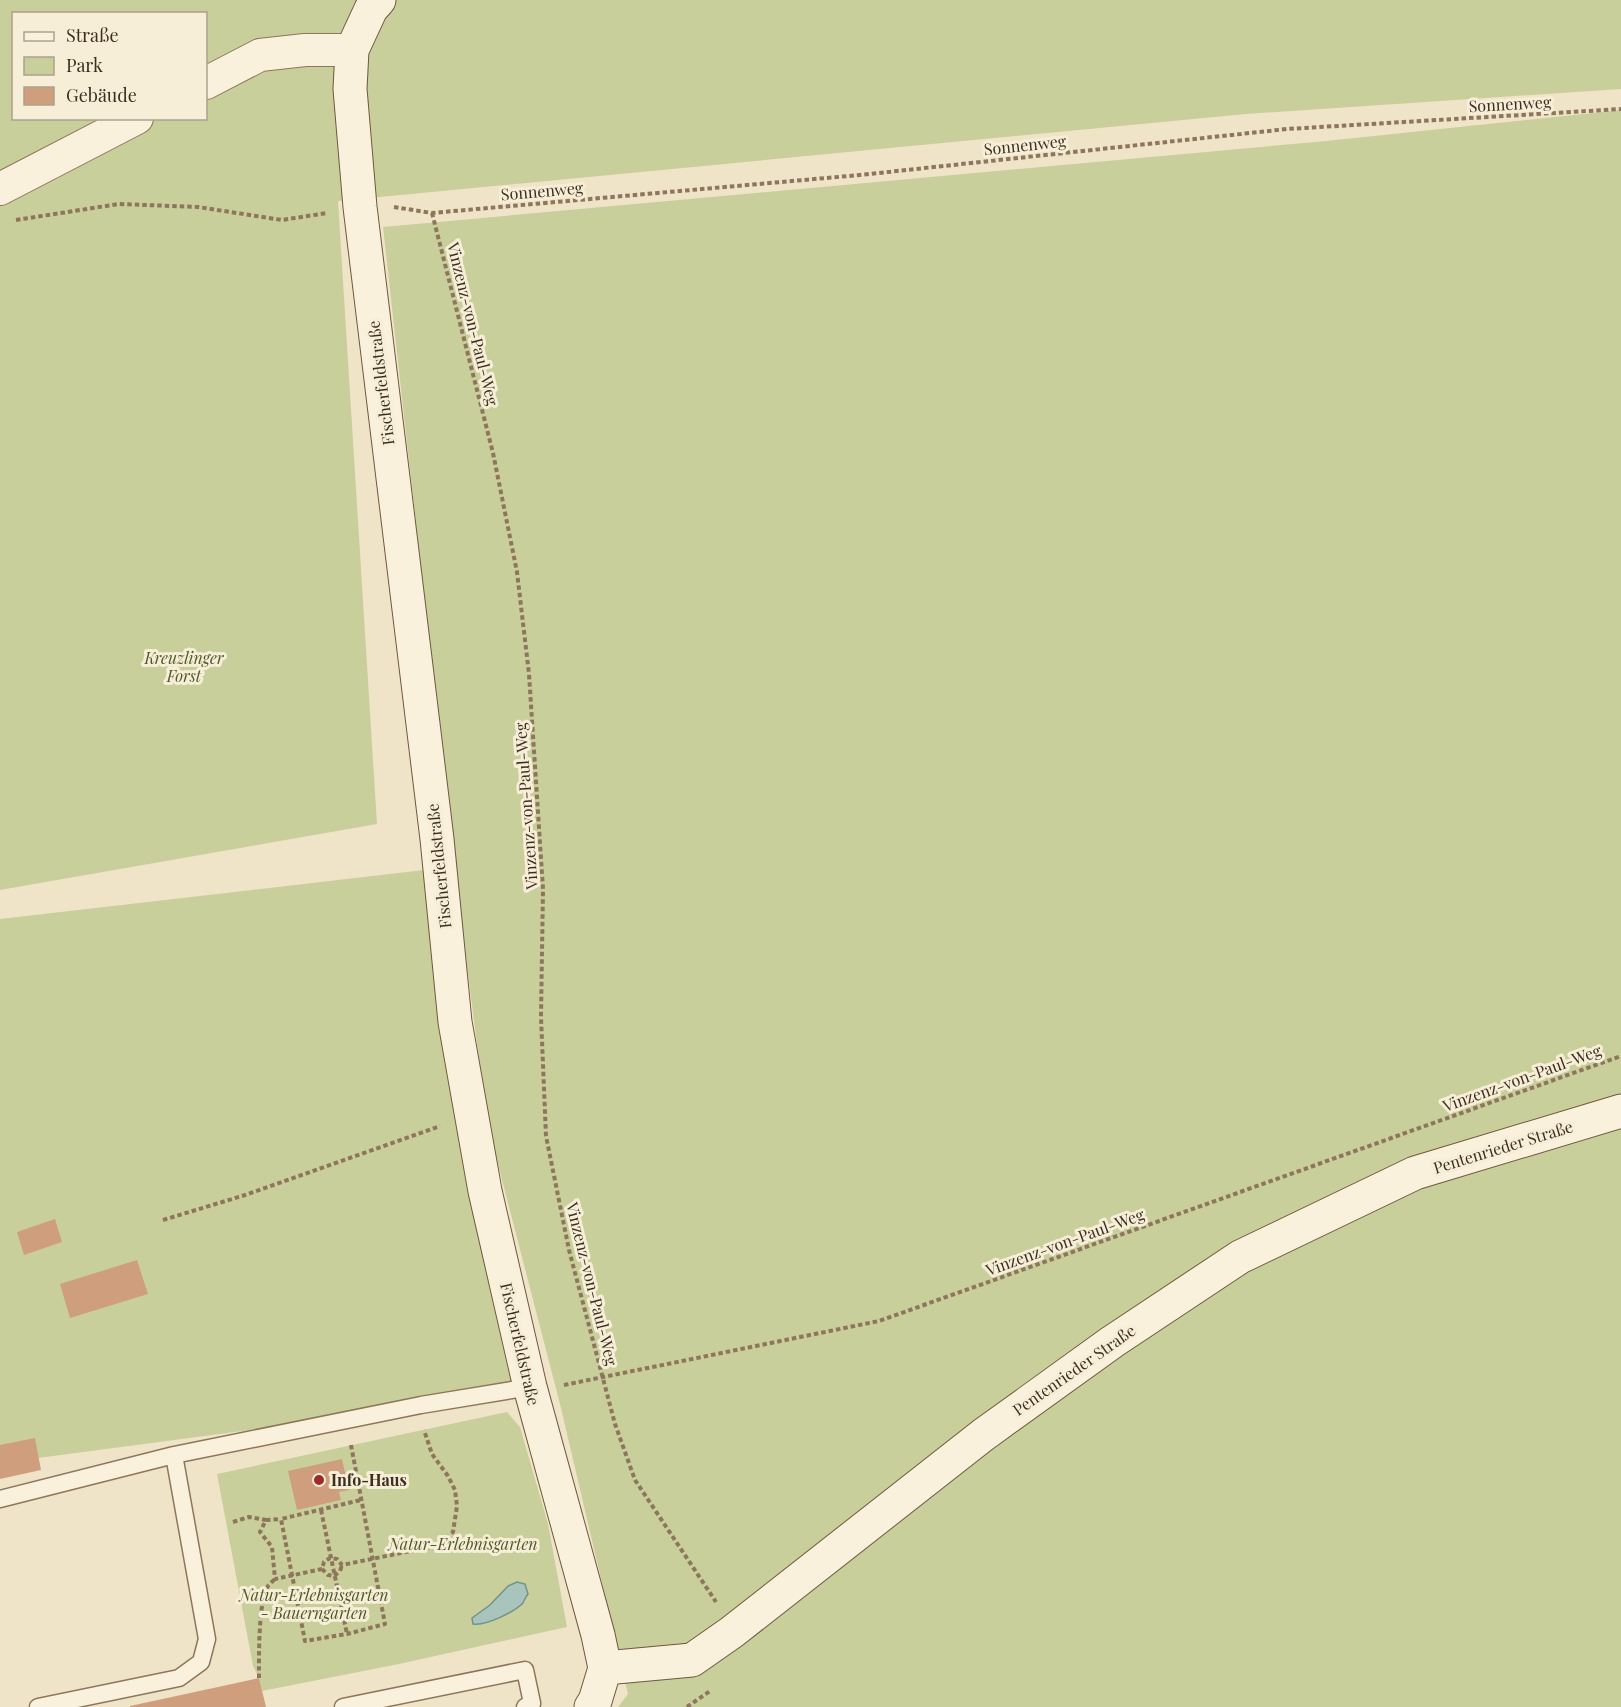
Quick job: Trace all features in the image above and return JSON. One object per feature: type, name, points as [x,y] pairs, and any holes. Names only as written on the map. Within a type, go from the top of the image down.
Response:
[{"type":"street","points":[[207,82],[260,55],[305,50],[352,50],[372,9],[379,0]]},
{"type":"street","name":"Fischerfeldstraße","points":[[352,50],[350,89],[360,207],[437,839],[455,1022],[484,1191],[530,1387],[605,1668]]},
{"type":"street","points":[[0,189],[134,120]]},
{"type":"street","name":"Pentenrieder Straße","points":[[605,1668],[693,1660],[742,1625],[983,1435],[1112,1342],[1240,1257],[1415,1173],[1621,1111]]},
{"type":"street","points":[[591,1707],[605,1668]]},
{"type":"lane","points":[[0,1498],[174,1455],[421,1405],[530,1387]]},
{"type":"lane","points":[[38,1707],[179,1678],[201,1662],[207,1639],[174,1455]]},
{"type":"lane","points":[[343,1707],[525,1670],[532,1703],[525,1707]]},
{"type":"path","name":"Sonnenweg","points":[[432,213],[861,175],[1287,129],[1621,109]]},
{"type":"path","points":[[11,221],[119,204],[198,207],[282,220],[331,212]]},
{"type":"path","points":[[395,207],[432,213]]},
{"type":"path","name":"Vinzenz-von-Paul-Weg","points":[[432,213],[493,453],[517,572],[529,674],[543,889],[541,1017],[546,1137],[569,1250],[602,1377],[879,1321],[1621,1056]]},
{"type":"path","points":[[163,1220],[242,1196],[471,1114]]},
{"type":"path","points":[[566,1385],[602,1377],[615,1424],[636,1480],[717,1602]]},
{"type":"path","points":[[342,1565],[440,1545],[453,1532],[457,1506],[455,1490],[432,1454],[424,1435],[421,1405]]},
{"type":"path","points":[[281,1519],[305,1641],[347,1634],[385,1624],[346,1421]]},
{"type":"path","points":[[233,1522],[249,1517],[266,1520],[281,1519],[361,1500]]},
{"type":"path","points":[[321,1510],[347,1634]]},
{"type":"path","points":[[266,1520],[260,1532],[272,1547],[275,1579]]},
{"type":"path","points":[[322,1569],[324,1562],[330,1558],[336,1559],[342,1565]]},
{"type":"path","points":[[322,1569],[328,1575],[334,1576],[340,1571],[342,1565]]},
{"type":"path","points":[[260,1678],[259,1635],[264,1595],[268,1587],[275,1579],[322,1569]]},
{"type":"green space","name":"Kreuzlinger Forst","points":[[0,0],[1621,0],[1621,89],[1246,114],[338,201],[377,824],[0,890]]},
{"type":"green space","points":[[1621,110],[1621,1707],[618,1707],[628,1694],[560,1404],[487,1122],[453,857],[383,227],[1326,141]]},
{"type":"green space","points":[[424,870],[514,1395],[0,1463],[0,919]]},
{"type":"green space","points":[[507,1412],[520,1427],[548,1524],[567,1627],[262,1691],[253,1666],[217,1474]]},
{"type":"water","points":[[517,1582],[525,1584],[528,1594],[523,1603],[500,1618],[473,1624],[472,1618],[490,1605],[508,1586]]},
{"type":"building","points":[[55,1219],[62,1242],[24,1255],[17,1232]]},
{"type":"building","points":[[137,1260],[148,1294],[70,1318],[60,1284]]},
{"type":"building","points":[[35,1438],[41,1470],[0,1479],[0,1445]]},
{"type":"building","name":"Info-Haus","points":[[342,1459],[349,1490],[339,1492],[341,1500],[297,1510],[288,1471]]},
{"type":"building","points":[[259,1678],[266,1707],[130,1707],[130,1706]]},
{"type":"place","name":"Info-Haus","points":[[319,1480]]},
{"type":"park label","name":"Natur-Erlebnisgarten","points":[[463,1544]]},
{"type":"park label","name":"Natur-Erlebnisgarten - Bauerngarten","points":[[314,1604]]}]
